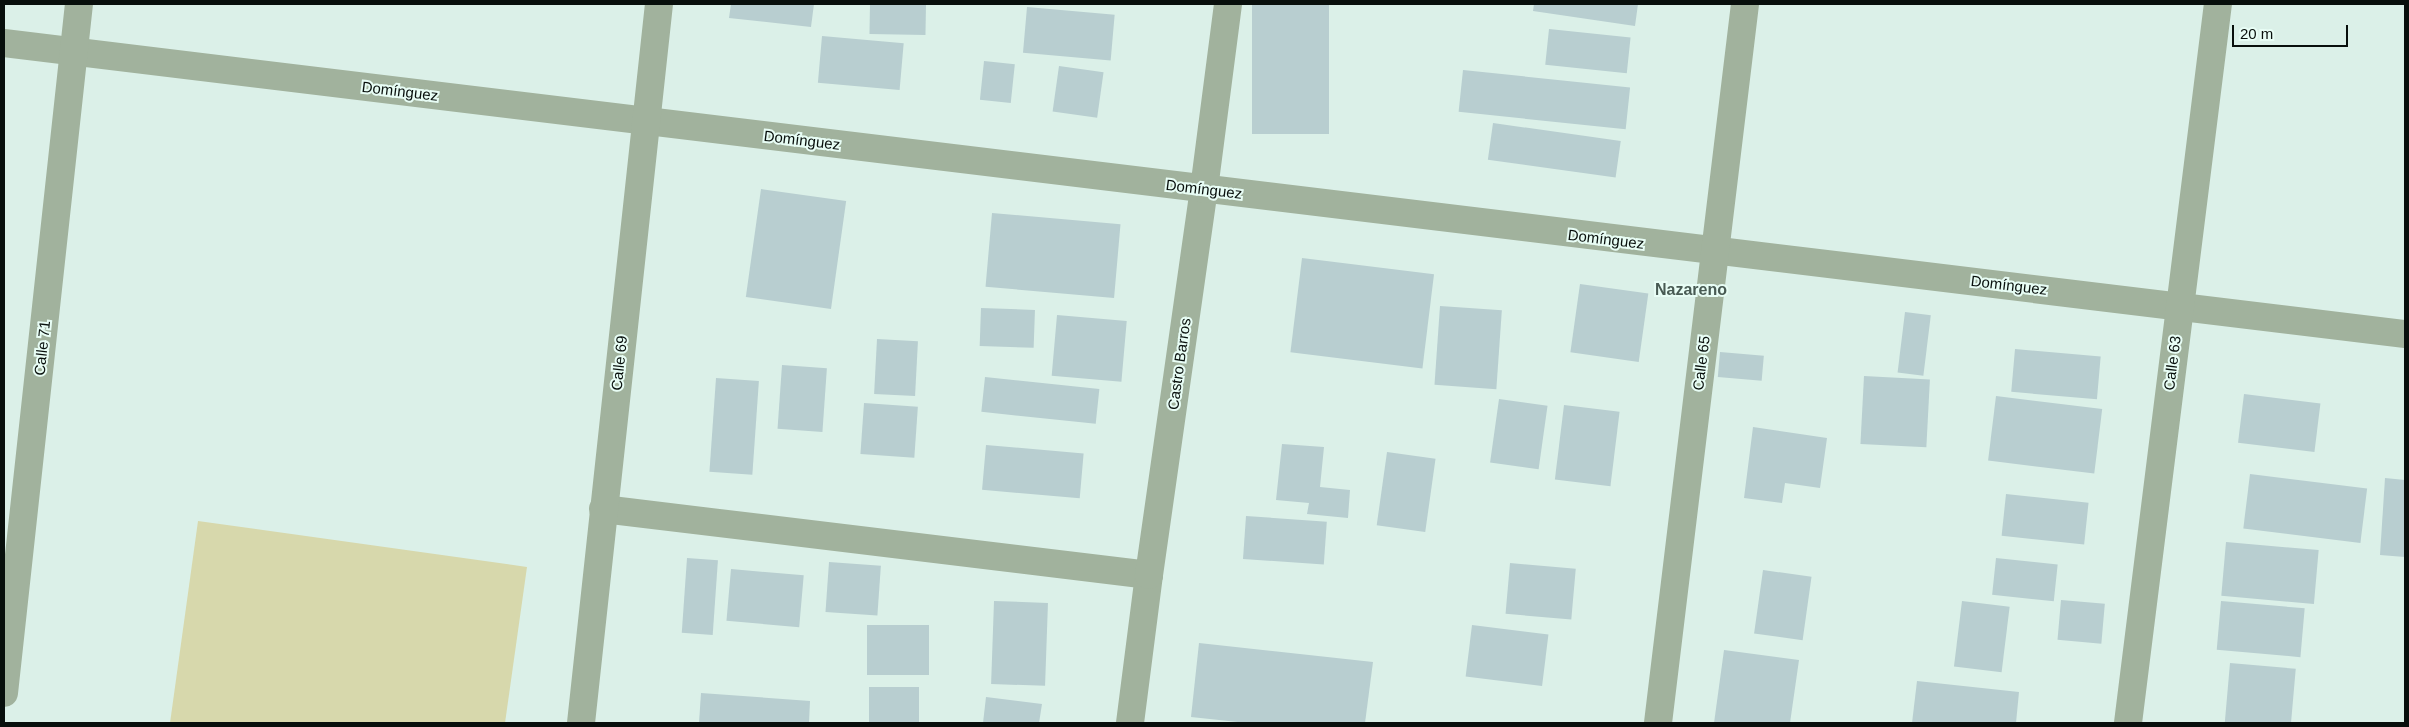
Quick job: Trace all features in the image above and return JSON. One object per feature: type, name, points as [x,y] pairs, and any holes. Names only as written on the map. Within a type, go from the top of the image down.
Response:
[{"type":"street","name":"Calle 71","points":[[4,693],[6,654],[79,4]]},
{"type":"street","name":"Calle 69","points":[[581,723],[659,4]]},
{"type":"street","name":"Castro Barros","points":[[1130,723],[1228,4]]},
{"type":"street","name":"Calle 65","points":[[1658,723],[1744,4]]},
{"type":"street","name":"Calle 63","points":[[2128,723],[2218,4]]},
{"type":"street","name":"Domínguez","points":[[4,42],[1714,252],[2179,305],[2405,334]]},
{"type":"street","points":[[603,508],[1149,575]]},
{"type":"green space","points":[[198,521],[527,567],[505,723],[170,723]]},
{"type":"building","points":[[731,4],[814,4],[811,27],[729,18]]},
{"type":"building","points":[[870,4],[926,5],[925,35],[869,34]]},
{"type":"building","points":[[1252,4],[1329,4],[1329,134],[1252,134]]},
{"type":"building","points":[[1534,4],[1638,4],[1635,26],[1533,11]]},
{"type":"building","points":[[1027,7],[1115,15],[1111,60],[1023,53]]},
{"type":"building","points":[[1549,29],[1631,38],[1627,73],[1545,65]]},
{"type":"building","points":[[822,36],[904,43],[900,90],[818,83]]},
{"type":"building","points":[[984,61],[1015,64],[1011,103],[980,100]]},
{"type":"building","points":[[1059,66],[1104,72],[1097,118],[1053,112]]},
{"type":"building","points":[[1463,70],[1630,88],[1626,129],[1459,112]]},
{"type":"building","points":[[1493,123],[1621,141],[1616,178],[1488,160]]},
{"type":"building","points":[[761,189],[846,201],[831,309],[746,297]]},
{"type":"building","points":[[992,213],[1121,224],[1114,298],[986,287]]},
{"type":"building","points":[[1302,258],[1434,274],[1422,369],[1290,352]]},
{"type":"building","points":[[1580,284],[1648,294],[1639,362],[1570,352]]},
{"type":"building","points":[[1440,306],[1502,310],[1496,389],[1434,385]]},
{"type":"building","points":[[981,308],[1035,310],[1034,348],[980,346]]},
{"type":"building","points":[[1905,312],[1931,315],[1923,376],[1898,373]]},
{"type":"building","points":[[1057,315],[1127,321],[1121,382],[1052,376]]},
{"type":"building","points":[[877,339],[918,341],[915,396],[874,394]]},
{"type":"building","points":[[2015,349],[2101,356],[2097,399],[2011,392]]},
{"type":"building","points":[[1720,352],[1764,356],[1762,381],[1718,377]]},
{"type":"building","points":[[782,365],[827,368],[822,432],[778,429]]},
{"type":"building","points":[[1864,376],[1930,379],[1926,447],[1860,444]]},
{"type":"building","points":[[985,377],[1099,389],[1096,424],[981,412]]},
{"type":"building","points":[[716,378],[759,381],[752,475],[709,472]]},
{"type":"building","points":[[2244,394],[2320,403],[2314,452],[2238,443]]},
{"type":"building","points":[[1996,396],[2102,409],[2094,474],[1988,461]]},
{"type":"building","points":[[1499,399],[1548,406],[1539,469],[1490,462]]},
{"type":"building","points":[[864,403],[918,407],[914,458],[860,454]]},
{"type":"building","points":[[1564,405],[1620,412],[1610,486],[1555,479]]},
{"type":"building","points":[[1753,427],[1827,438],[1820,488],[1785,483],[1782,503],[1744,498]]},
{"type":"building","points":[[1282,444],[1324,447],[1320,487],[1350,490],[1348,518],[1307,514],[1309,503],[1276,500]]},
{"type":"building","points":[[986,445],[1084,454],[1080,498],[982,490]]},
{"type":"building","points":[[1387,452],[1436,459],[1425,532],[1377,525]]},
{"type":"building","points":[[2250,474],[2367,488],[2360,543],[2243,529]]},
{"type":"building","points":[[2385,478],[2405,480],[2405,557],[2380,555]]},
{"type":"building","points":[[2006,494],[2089,503],[2084,544],[2002,536]]},
{"type":"building","points":[[1246,516],[1327,522],[1324,565],[1243,559]]},
{"type":"building","points":[[2226,542],[2319,550],[2314,604],[2221,596]]},
{"type":"building","points":[[687,558],[718,560],[713,635],[682,633]]},
{"type":"building","points":[[1996,558],[2058,564],[2054,601],[1992,595]]},
{"type":"building","points":[[829,562],[881,566],[877,616],[826,612]]},
{"type":"building","points":[[1510,563],[1576,569],[1571,620],[1506,614]]},
{"type":"building","points":[[731,569],[804,575],[799,627],[726,621]]},
{"type":"building","points":[[1763,570],[1812,577],[1803,640],[1754,633]]},
{"type":"building","points":[[2061,600],[2105,604],[2101,644],[2058,640]]},
{"type":"building","points":[[994,601],[1048,603],[1045,686],[991,684]]},
{"type":"building","points":[[1962,601],[2010,607],[2002,672],[1954,667]]},
{"type":"building","points":[[2221,601],[2305,608],[2300,657],[2217,650]]},
{"type":"building","points":[[867,625],[929,625],[929,675],[867,675]]},
{"type":"building","points":[[1472,625],[1548,634],[1542,686],[1466,677]]},
{"type":"building","points":[[1199,643],[1373,662],[1365,723],[1247,723],[1191,717]]},
{"type":"building","points":[[1724,650],[1799,660],[1790,723],[1714,723]]},
{"type":"building","points":[[2230,663],[2296,669],[2291,723],[2225,723]]},
{"type":"building","points":[[1917,681],[2019,692],[2016,723],[1912,723]]},
{"type":"building","points":[[869,687],[919,687],[919,723],[869,723]]},
{"type":"building","points":[[701,693],[810,701],[809,723],[699,723]]},
{"type":"building","points":[[986,697],[1042,704],[1039,723],[983,723]]},
{"type":"district","name":"Nazareno","points":[[1691,290]]}]
